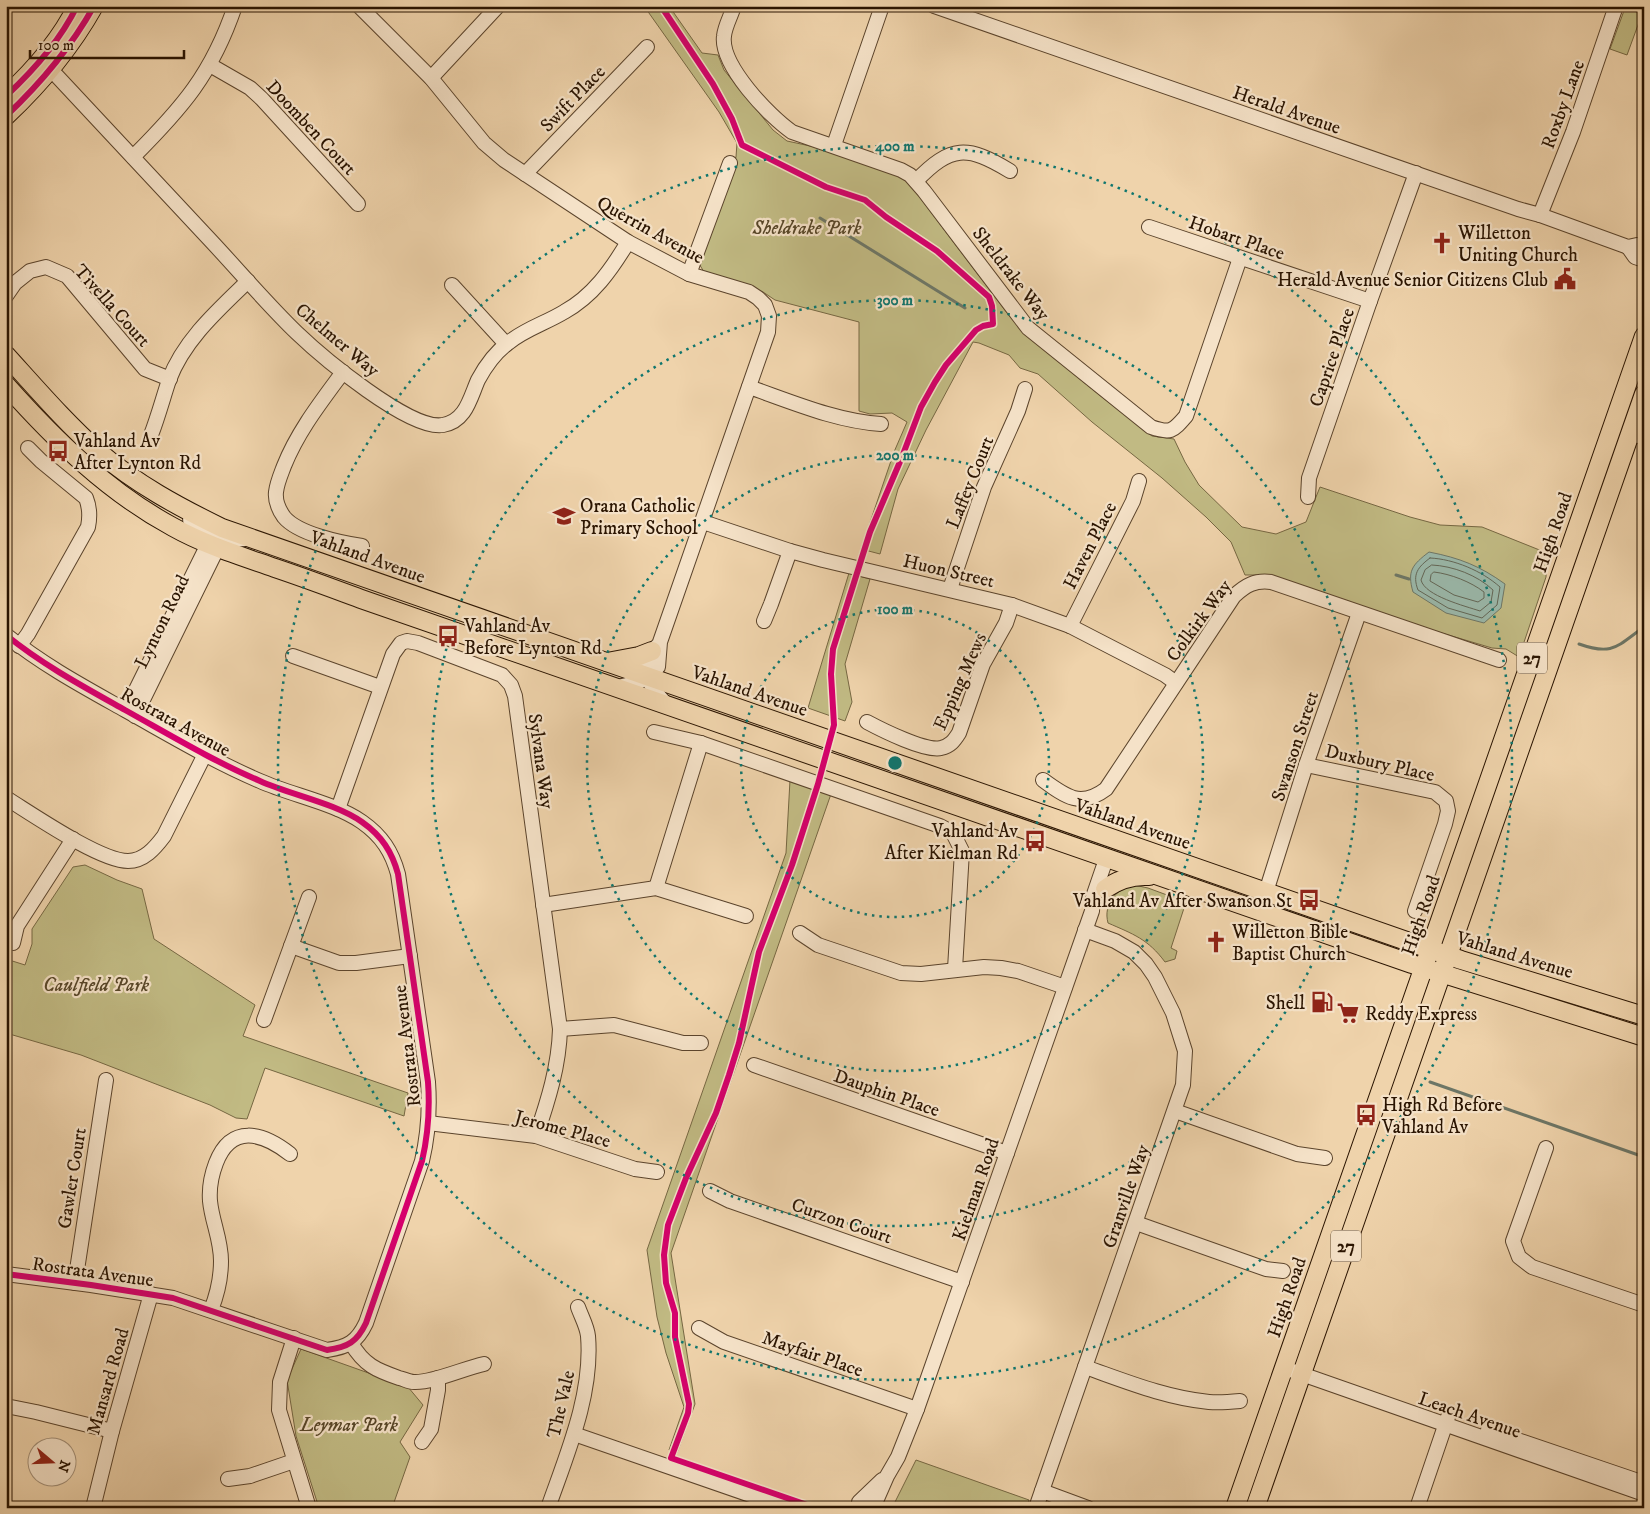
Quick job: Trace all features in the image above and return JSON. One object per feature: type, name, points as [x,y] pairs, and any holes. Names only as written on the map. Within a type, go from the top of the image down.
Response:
[{"type":"main road","points":[[6,116],[45,66],[59,36],[78,6]]},
{"type":"main road","points":[[6,96],[70,46],[94,6]]},
{"type":"main road","name":"High Road","points":[[1235,1508],[1644,336]]},
{"type":"main road","name":"Vahland Avenue","points":[[6,355],[83,437],[121,469],[155,493],[222,528],[1448,956],[1644,1016]]},
{"type":"main road","points":[[6,386],[70,451],[112,488],[154,517],[174,528],[214,544],[364,600],[618,687],[1106,862],[1157,876],[1442,974],[1644,1037]]},
{"type":"main road","name":"27","points":[[1255,1508],[1448,956],[1637,435],[1644,394]]},
{"type":"main road","points":[[606,662],[639,656],[656,647]]},
{"type":"main road","points":[[1072,824],[1082,836],[1104,846],[1109,853],[1106,862]]},
{"type":"main road","points":[[1106,862],[1122,854],[1146,850]]},
{"type":"main road","points":[[1105,889],[1126,878],[1157,876]]},
{"type":"street","points":[[133,157],[180,109],[199,84],[223,39],[235,6]]},
{"type":"street","name":"Querrin Avenue","points":[[360,6],[431,78],[484,143],[504,160],[628,242],[689,274],[749,292],[765,305],[769,316],[768,332],[703,522],[656,647],[658,667],[647,676]]},
{"type":"street","points":[[431,78],[498,6]]},
{"type":"street","name":"Sheldrake Way","points":[[734,6],[724,37],[726,56],[732,68],[778,122],[792,132],[834,145],[901,170],[916,182],[1028,328],[1151,427],[1163,431],[1175,429],[1186,416],[1240,258]]},
{"type":"street","points":[[834,145],[882,6]]},
{"type":"street","name":"Herald Avenue","points":[[934,6],[1518,209],[1540,215],[1628,247],[1635,256],[1644,260]]},
{"type":"street","name":"Roxby Lane","points":[[1540,215],[1572,132],[1616,6]]},
{"type":"street","name":"Swift Place","points":[[525,174],[647,47]]},
{"type":"street","name":"Doomben Court","points":[[210,65],[242,84],[262,99],[358,204]]},
{"type":"street","name":"Chelmer Way","points":[[45,66],[133,157],[296,333],[343,372],[417,421],[431,425],[443,425],[455,421],[464,413],[479,380],[492,359],[506,344],[578,304],[608,274],[628,242]]},
{"type":"street","points":[[916,182],[941,159],[954,152],[970,153],[994,161],[1010,171]]},
{"type":"street","points":[[689,274],[730,164]]},
{"type":"street","name":"Caprice Place","points":[[1308,497],[1309,478],[1416,173]]},
{"type":"street","name":"Hobart Place","points":[[1149,228],[1370,301]]},
{"type":"street","name":"Herald Avenue","points":[[1628,247],[1637,245],[1644,248]]},
{"type":"street","name":"Tivella Court","points":[[6,296],[15,283],[30,271],[46,267],[67,276],[146,369],[170,379]]},
{"type":"street","points":[[151,435],[160,414],[170,379],[186,350],[202,328],[248,281]]},
{"type":"street","points":[[452,285],[506,344]]},
{"type":"street","points":[[343,372],[298,436],[278,482],[276,501],[290,524],[347,544],[362,546]]},
{"type":"street","points":[[749,387],[814,410],[864,423],[880,424]]},
{"type":"street","name":"Laffey Court","points":[[950,589],[979,502],[1018,411],[1025,389]]},
{"type":"street","points":[[20,646],[88,528],[90,520],[89,504],[86,498],[28,448]]},
{"type":"street","name":"Haven Place","points":[[1070,626],[1133,501],[1139,481]]},
{"type":"street","points":[[155,493],[160,503],[171,511],[205,528],[214,544],[229,540],[256,539]]},
{"type":"street","name":"Huon Street","points":[[703,522],[790,551],[1012,604],[1070,626],[1165,675],[1176,683]]},
{"type":"street","name":"Lynton Road","points":[[130,713],[214,544]]},
{"type":"street","points":[[764,621],[790,551]]},
{"type":"street","name":"Colkirk Way","points":[[1043,780],[1061,793],[1077,799],[1088,800],[1096,797],[1106,789],[1234,596],[1245,586],[1260,580],[1271,582],[1499,660]]},
{"type":"street","name":"Epping Mews","points":[[867,722],[887,733],[932,749],[941,748],[952,743],[959,733],[983,664],[1006,623],[1012,604]]},
{"type":"street","name":"Swanson Street","points":[[1266,892],[1306,765],[1359,613]]},
{"type":"street","name":"Rostrata Avenue","points":[[6,635],[71,680],[226,766],[262,783],[338,809],[362,822],[377,834],[394,858],[398,874],[428,1082],[427,1141],[417,1180],[366,1323],[360,1334],[351,1343],[341,1348],[327,1350],[211,1310],[151,1294],[6,1274]]},
{"type":"street","name":"Sylvana Way","points":[[338,809],[380,687],[397,647],[401,643],[407,641],[418,643],[494,671],[506,679],[515,696],[560,1029],[559,1052],[555,1072],[536,1136]]},
{"type":"street","points":[[293,656],[380,687]]},
{"type":"street","points":[[618,687],[639,682],[647,676],[656,693],[667,705]]},
{"type":"street","points":[[654,732],[701,743],[940,826],[953,833],[962,851],[955,969]]},
{"type":"street","points":[[656,888],[701,743]]},
{"type":"street","points":[[6,798],[73,839],[106,856],[117,860],[130,861],[150,852],[164,836],[205,754]]},
{"type":"street","name":"Duxbury Place","points":[[1306,765],[1435,792],[1446,801],[1448,811],[1445,824],[1415,911]]},
{"type":"street","points":[[13,943],[17,926],[73,839]]},
{"type":"street","name":"Kielman Road","points":[[863,1506],[887,1476],[898,1457],[917,1409],[1085,930],[1092,912],[1100,901],[1105,889],[1106,862]]},
{"type":"street","name":"Kielman Road","points":[[1092,912],[1093,897],[1106,862]]},
{"type":"street","points":[[543,905],[656,888],[746,916]]},
{"type":"street","points":[[264,1020],[309,897]]},
{"type":"street","name":"Granville Way","points":[[1036,1508],[1183,1085],[1185,1051],[1169,1006],[1155,977],[1134,952],[1115,941],[1085,930]]},
{"type":"street","points":[[800,933],[818,945],[901,973],[921,974],[955,969],[1000,968],[1018,971],[1065,987]]},
{"type":"street","points":[[291,946],[339,963],[356,963],[410,956]]},
{"type":"street","points":[[560,1029],[614,1025],[682,1044],[701,1043]]},
{"type":"street","name":"Dauphin Place","points":[[754,1065],[1007,1154]]},
{"type":"street","name":"Gawler Court","points":[[74,1283],[106,1080]]},
{"type":"street","points":[[1175,1111],[1298,1154],[1325,1158]]},
{"type":"street","name":"Jerome Place","points":[[428,1123],[536,1136],[635,1169],[657,1172]]},
{"type":"street","points":[[211,1310],[216,1296],[221,1263],[220,1240],[210,1202],[210,1186],[221,1151],[234,1140],[254,1136],[266,1138],[290,1154]]},
{"type":"street","points":[[1546,1148],[1513,1241],[1519,1257],[1532,1267],[1644,1305]]},
{"type":"street","name":"Curzon Court","points":[[710,1191],[730,1202],[962,1282]]},
{"type":"street","points":[[1136,1223],[1266,1269],[1283,1271]]},
{"type":"street","name":"Mansard Road","points":[[93,1508],[112,1431],[151,1294]]},
{"type":"street","name":"The Vale","points":[[548,1508],[574,1434],[583,1398],[589,1361],[588,1334],[578,1307]]},
{"type":"street","name":"Mayfair Place","points":[[699,1328],[724,1342],[917,1409]]},
{"type":"street","points":[[294,1338],[280,1382],[279,1410],[309,1508]]},
{"type":"street","points":[[351,1343],[356,1352],[369,1366],[380,1372],[414,1382],[438,1378],[484,1364]]},
{"type":"street","name":"Leach Avenue","points":[[1285,1364],[1447,1420],[1644,1483]]},
{"type":"street","points":[[1085,1367],[1176,1397],[1210,1402],[1240,1401]]},
{"type":"street","points":[[422,1442],[431,1429],[438,1390],[438,1378]]},
{"type":"street","points":[[6,1406],[112,1431]]},
{"type":"street","points":[[1417,1508],[1447,1420]]},
{"type":"street","name":"Leach Avenue","points":[[1447,1420],[1644,1494]]},
{"type":"street","points":[[574,1434],[788,1508]]},
{"type":"street","points":[[228,1479],[250,1476],[294,1461]]},
{"type":"street","points":[[1042,1491],[1088,1508]]},
{"type":"green space","name":"Sheldrake Park","points":[[644,6],[669,6],[702,53],[718,55],[724,70],[773,130],[787,141],[824,149],[903,178],[915,191],[1010,317],[1033,341],[1152,436],[1174,439],[1199,485],[1242,527],[1276,534],[1306,522],[1320,487],[1440,525],[1482,527],[1547,553],[1546,577],[1519,657],[1506,649],[1492,648],[1408,623],[1274,577],[1245,575],[1231,542],[1162,478],[1092,422],[1038,374],[1020,368],[1009,355],[973,342],[926,430],[898,489],[880,554],[861,549],[894,452],[907,422],[892,413],[870,414],[859,411],[859,322],[775,300],[763,292],[704,272],[698,262],[736,157],[737,143],[719,112]]},
{"type":"green space","points":[[1625,8],[1642,14],[1627,55],[1610,49]]},
{"type":"green space","points":[[849,573],[870,579],[845,664],[852,702],[845,721],[808,708]]},
{"type":"green space","points":[[790,780],[831,794],[671,1253],[695,1404],[677,1453],[669,1450],[684,1407],[666,1353],[657,1317],[647,1250],[786,853]]},
{"type":"green space","name":"Caulfield Park","points":[[85,865],[142,889],[154,939],[255,1005],[243,1036],[408,1093],[404,1116],[265,1068],[247,1119],[236,1118],[210,1105],[81,1055],[6,1033],[6,959],[25,965],[32,944],[32,929],[73,867]]},
{"type":"green space","points":[[1134,885],[1186,902],[1171,948],[1177,951],[1175,959],[1165,962],[1146,942],[1108,923],[1107,910],[1112,898],[1122,890]]},
{"type":"green space","name":"Leymar Park","points":[[301,1349],[408,1387],[423,1405],[400,1442],[410,1457],[392,1508],[319,1508],[296,1436],[287,1380]]},
{"type":"green space","points":[[916,1460],[1029,1500],[1027,1508],[892,1508]]},
{"type":"water","points":[[1429,552],[1469,564],[1487,572],[1505,584],[1501,608],[1484,623],[1446,613],[1413,592],[1411,585],[1412,569]]},
{"type":"waterway","points":[[820,218],[965,308]]},
{"type":"waterway","points":[[1396,575],[1409,579]]},
{"type":"waterway","points":[[1579,644],[1607,649],[1621,644],[1644,627]]},
{"type":"waterway","points":[[1430,1082],[1644,1157]]},
{"type":"cycle path","points":[[6,96],[46,54],[63,31],[77,6]]},
{"type":"cycle path","points":[[6,116],[54,65],[75,37],[94,6]]},
{"type":"cycle path","points":[[661,6],[713,84],[732,119],[742,145],[826,187],[865,200],[886,217],[937,251],[989,297],[992,306],[993,324],[976,330],[946,365],[921,407],[870,532],[833,649],[831,674],[834,725],[818,784],[792,865],[759,952],[739,1043],[729,1075],[716,1113],[686,1178],[668,1225],[664,1255],[666,1283],[675,1313],[675,1337],[689,1404],[688,1413],[671,1458],[816,1508]]},
{"type":"cycle path","points":[[6,635],[34,656],[94,693],[225,765],[285,791],[326,804],[351,815],[369,827],[381,839],[393,859],[398,874],[428,1082],[429,1102],[427,1132],[422,1161],[366,1323],[359,1335],[346,1345],[327,1350],[173,1298],[6,1274]]},
{"type":"place","name":"Willetton Uniting Church","points":[[1442,243]]},
{"type":"place","name":"Herald Avenue Senior Citizens Club","points":[[1565,279]]},
{"type":"place","name":"Vahland Av After Lynton Rd","points":[[58,451]]},
{"type":"place","name":"Orana Catholic Primary School","points":[[564,516]]},
{"type":"place","name":"Vahland Av Before Lynton Rd","points":[[448,636]]},
{"type":"place","name":"Vahland Av After Kielman Rd","points":[[1035,841]]},
{"type":"place","name":"Vahland Av After Swanson St","points":[[1309,900]]},
{"type":"place","name":"Willetton Bible Baptist Church","points":[[1216,942]]},
{"type":"place","name":"Shell","points":[[1322,1002]]},
{"type":"place","name":"Reddy Express","points":[[1348,1013]]},
{"type":"place","name":"High Rd Before Vahland Av","points":[[1366,1115]]}]
